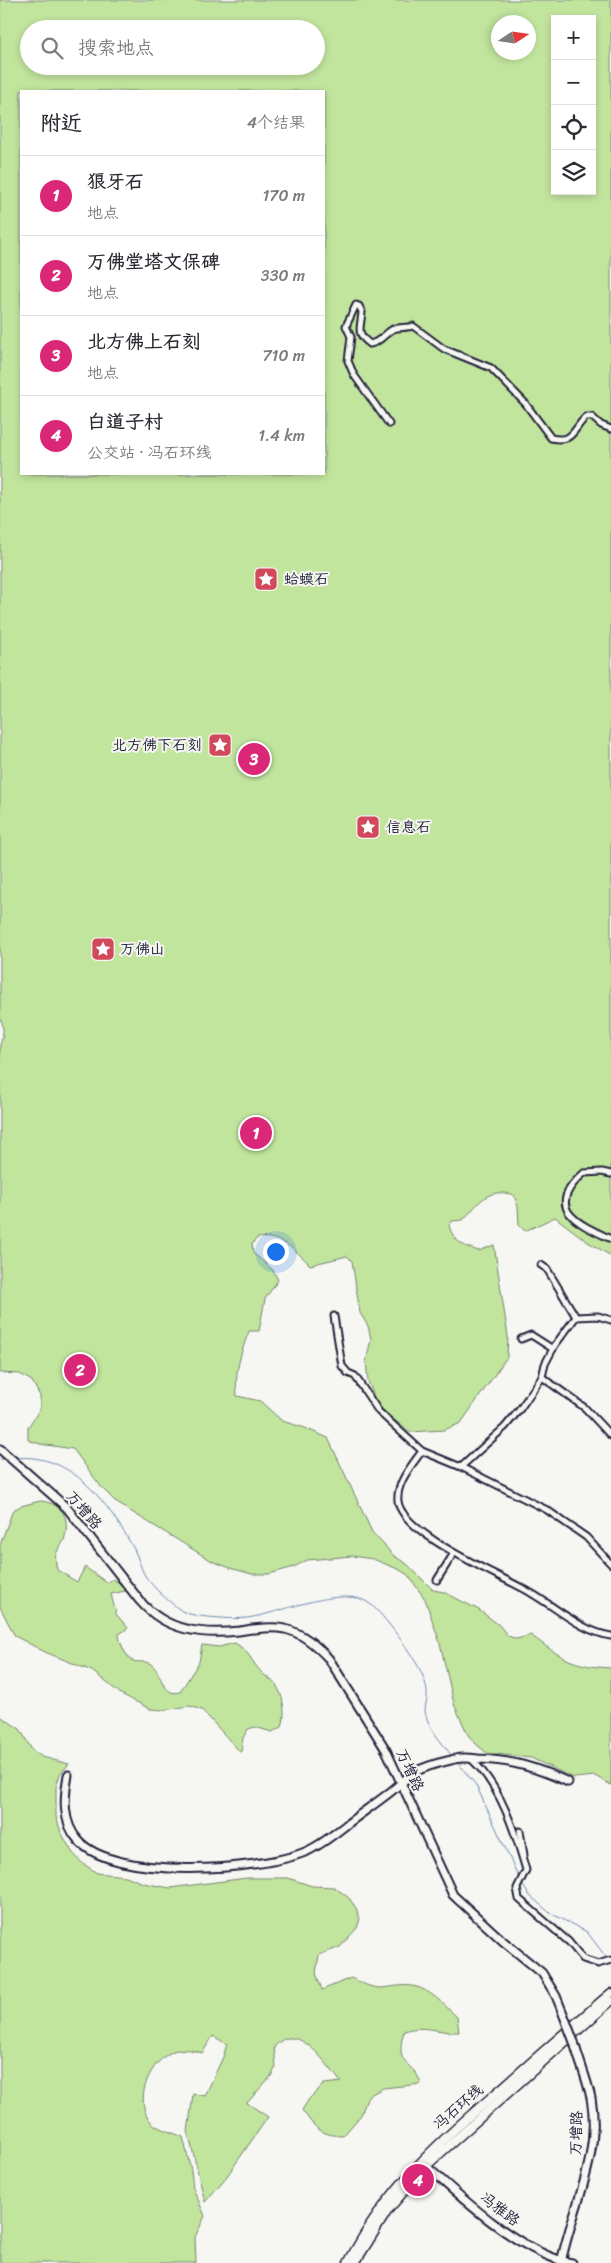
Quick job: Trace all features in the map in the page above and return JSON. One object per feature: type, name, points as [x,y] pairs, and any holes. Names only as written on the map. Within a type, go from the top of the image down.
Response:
[{"type":"main road","name":"冯石环线","points":[[348,2263],[379,2210],[450,2132],[611,1993]]},
{"type":"main road","name":"冯石环线","points":[[355,2263],[383,2217],[423,2163],[611,2000]]},
{"type":"street","points":[[389,424],[354,375],[348,361],[351,337],[346,326],[356,305],[360,306],[362,312],[359,325],[360,333],[364,340],[370,344],[378,343],[388,332],[396,328],[413,326],[444,349],[491,368],[525,403],[551,438],[559,440],[572,436],[586,417],[592,417],[600,425],[611,429]]},
{"type":"street","points":[[611,1174],[602,1172],[584,1173],[569,1190],[565,1202],[569,1213],[576,1222],[611,1239]]},
{"type":"street","points":[[542,1265],[576,1317]]},
{"type":"street","points":[[334,1316],[342,1366],[348,1374],[356,1376],[379,1412],[422,1451],[461,1467],[562,1519],[586,1537],[611,1564]]},
{"type":"street","points":[[576,1317],[598,1316],[611,1320]]},
{"type":"street","points":[[461,1467],[505,1427],[542,1376],[553,1349],[576,1317]]},
{"type":"street","points":[[521,1339],[531,1336],[553,1349]]},
{"type":"street","points":[[542,1376],[585,1408],[611,1436]]},
{"type":"street","name":"万增路","points":[[1,1450],[67,1508],[140,1601],[151,1613],[165,1622],[178,1628],[198,1631],[231,1632],[270,1627],[286,1629],[302,1636],[329,1659],[386,1750],[453,1894],[503,1942],[542,1973],[556,1996],[564,2016],[591,2098],[593,2124],[591,2154],[561,2262]]},
{"type":"street","points":[[422,1451],[402,1480],[398,1500],[400,1507],[423,1532],[454,1553],[532,1593],[573,1620],[602,1634],[611,1636]]},
{"type":"street","points":[[437,1580],[454,1553]]},
{"type":"street","points":[[468,1758],[485,1771],[504,1810],[524,1863],[526,1870],[518,1883],[518,1898],[569,1942],[583,1959],[598,1964],[611,1960]]},
{"type":"street","points":[[68,1776],[64,1796],[65,1812],[69,1826],[78,1840],[84,1845],[107,1859],[126,1864],[187,1868],[229,1868],[294,1857],[307,1852],[328,1839],[416,1772],[445,1762],[468,1758],[518,1762],[568,1782]]},
{"type":"street","points":[[520,1831],[524,1863]]},
{"type":"street","name":"冯雅路","points":[[423,2163],[457,2194],[517,2240],[561,2262],[572,2263]]},
{"type":"green space","points":[[0,0],[611,0],[611,1256],[588,1242],[555,1217],[525,1231],[519,1225],[518,1207],[514,1195],[505,1193],[490,1195],[479,1202],[463,1220],[452,1221],[449,1226],[451,1232],[464,1246],[479,1251],[494,1245],[508,1336],[507,1357],[461,1423],[444,1430],[409,1432],[377,1405],[368,1381],[366,1362],[371,1339],[368,1326],[360,1313],[352,1261],[347,1256],[310,1265],[286,1244],[273,1239],[257,1238],[252,1244],[253,1253],[273,1270],[278,1280],[265,1299],[259,1331],[249,1331],[239,1363],[236,1387],[237,1396],[260,1401],[282,1421],[328,1438],[372,1532],[394,1556],[407,1564],[433,1590],[444,1592],[479,1610],[499,1625],[508,1636],[517,1639],[531,1635],[559,1655],[576,1663],[611,1668],[611,1785],[595,1776],[574,1778],[531,1758],[487,1753],[476,1744],[468,1735],[454,1704],[440,1643],[425,1599],[408,1575],[398,1569],[373,1559],[352,1556],[307,1560],[294,1567],[269,1574],[252,1574],[230,1568],[212,1561],[117,1503],[102,1488],[73,1449],[40,1444],[28,1440],[28,1427],[40,1409],[40,1396],[32,1381],[20,1374],[0,1373],[0,1045],[3,1032],[0,1018]]},
{"type":"green space","points":[[40,1501],[48,1502],[59,1508],[65,1518],[66,1532],[64,1540],[56,1554],[57,1570],[77,1582],[85,1567],[107,1583],[113,1579],[130,1590],[111,1594],[116,1614],[128,1628],[119,1634],[123,1649],[130,1659],[150,1663],[166,1688],[174,1693],[180,1692],[199,1662],[202,1645],[219,1647],[235,1643],[247,1653],[261,1672],[279,1689],[284,1706],[282,1727],[272,1732],[255,1727],[248,1729],[243,1738],[241,1753],[202,1710],[190,1706],[163,1710],[150,1709],[121,1694],[92,1671],[45,1652],[15,1636],[0,1607],[0,1545],[13,1510]]},
{"type":"green space","points":[[0,1716],[20,1729],[32,1750],[42,1757],[69,1764],[60,1774],[56,1787],[56,1817],[61,1832],[72,1852],[82,1863],[97,1873],[126,1876],[143,1883],[170,1888],[247,1878],[288,1878],[312,1886],[334,1887],[349,1898],[356,1908],[360,1919],[357,1928],[340,1947],[319,1955],[316,1973],[322,1990],[351,1978],[377,1988],[405,1986],[420,1988],[435,1997],[457,2017],[459,2032],[418,2028],[404,2031],[401,2052],[406,2063],[418,2076],[421,2084],[383,2088],[368,2096],[361,2115],[343,2136],[323,2132],[311,2122],[302,2110],[309,2099],[324,2084],[341,2082],[309,2045],[292,2038],[284,2039],[274,2047],[276,2067],[271,2076],[247,2103],[268,2117],[227,2176],[205,2202],[188,2132],[193,2094],[205,2096],[227,2044],[213,2036],[202,2053],[180,2050],[168,2054],[161,2060],[154,2067],[145,2085],[144,2105],[146,2114],[151,2122],[162,2129],[183,2137],[191,2170],[193,2188],[205,2216],[195,2237],[196,2263],[0,2263]]},
{"type":"waterway","points":[[16,1458],[36,1458],[55,1464],[72,1473],[87,1485],[101,1499],[124,1532],[134,1549],[147,1579],[166,1599],[185,1612],[208,1617],[242,1618],[330,1598],[345,1597],[359,1599],[370,1604],[391,1626],[419,1667],[427,1690],[426,1717],[436,1735],[452,1756]]},
{"type":"waterway","points":[[0,1459],[7,1459]]},
{"type":"waterway","points":[[456,1761],[476,1785],[519,1878]]},
{"type":"waterway","points":[[522,1884],[529,1895],[550,1913],[587,1932],[606,1957]]},
{"type":"place","name":"蛤蟆石","points":[[266,579]]},
{"type":"place","name":"北方佛下石刻","points":[[220,745]]},
{"type":"place","name":"北方佛上石刻","points":[[254,759]]},
{"type":"place","name":"信息石","points":[[368,827]]},
{"type":"place","name":"万佛山","points":[[103,949]]},
{"type":"place","name":"狼牙石","points":[[256,1133]]},
{"type":"place","name":"万佛堂塔文保碑","points":[[80,1370]]},
{"type":"place","name":"白道子村","points":[[418,2180]]}]
